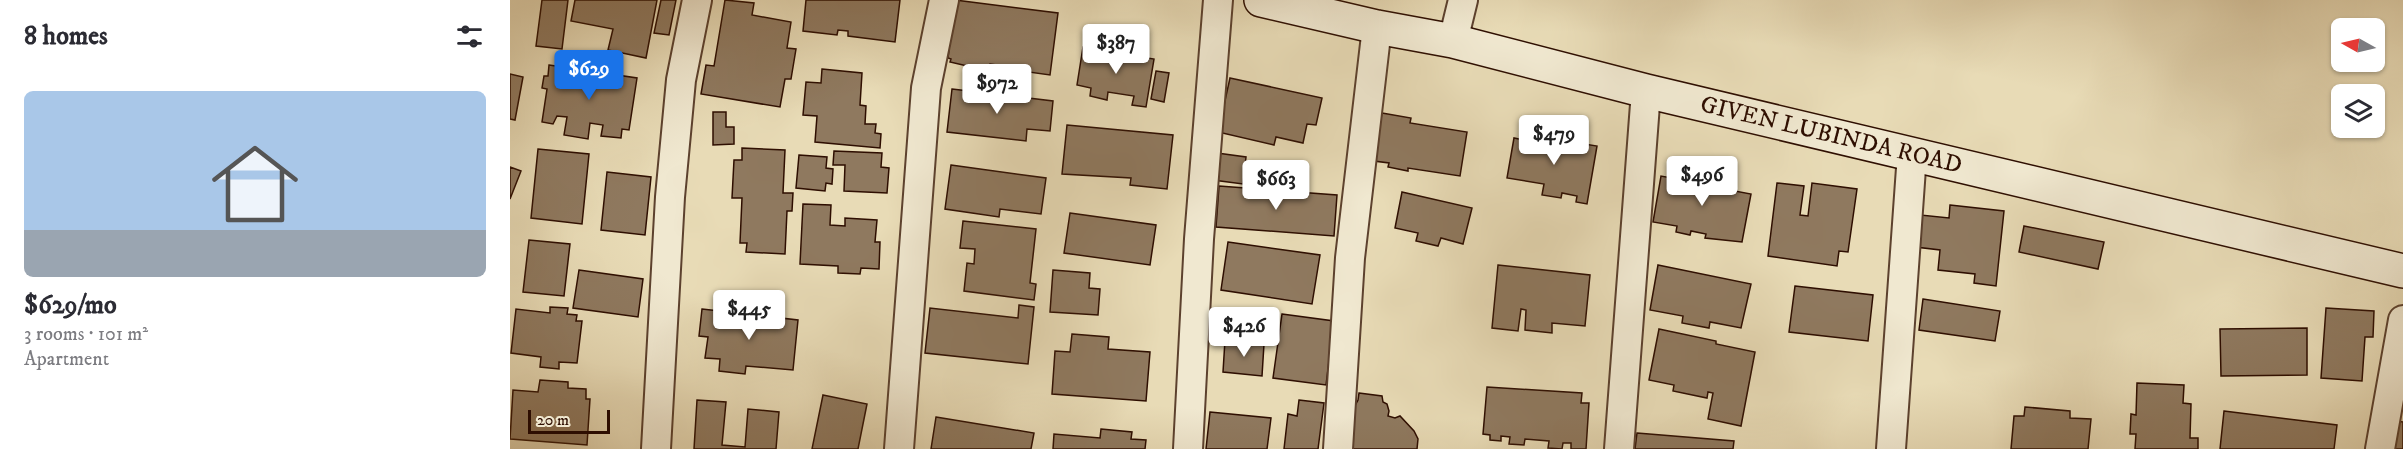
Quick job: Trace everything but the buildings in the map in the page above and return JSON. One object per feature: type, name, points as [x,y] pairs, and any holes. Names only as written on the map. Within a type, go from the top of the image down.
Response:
[{"type":"street","points":[[656,449],[670,197],[681,80],[697,0]]},
{"type":"street","points":[[899,449],[926,88],[944,0]]},
{"type":"street","points":[[1188,449],[1199,238],[1218,0]]},
{"type":"street","name":"GIVEN LUBINDA ROAD","points":[[1261,0],[1377,27],[1453,41],[1646,91],[2403,271]]},
{"type":"street","points":[[1453,41],[1462,0]]},
{"type":"street","points":[[1338,449],[1350,258],[1377,27]]},
{"type":"street","points":[[1618,449],[1646,91]]},
{"type":"street","points":[[1891,449],[1912,154]]},
{"type":"street","points":[[2380,449],[2403,320]]}]
